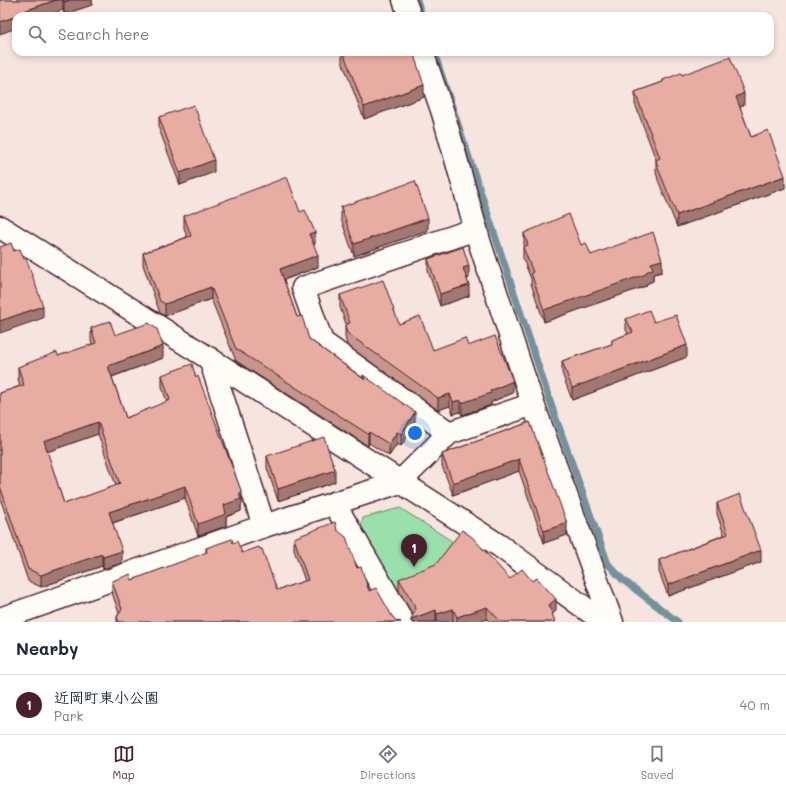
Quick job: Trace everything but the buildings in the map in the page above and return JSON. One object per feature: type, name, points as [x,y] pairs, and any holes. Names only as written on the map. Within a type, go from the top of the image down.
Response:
[{"type":"street","points":[[404,0],[408,12]]},
{"type":"street","points":[[423,56],[443,113],[476,229],[533,404],[612,622]]},
{"type":"street","points":[[0,227],[210,359],[500,546],[604,622]]},
{"type":"street","points":[[449,434],[322,342],[303,288],[476,229]]},
{"type":"street","points":[[210,359],[264,526]]},
{"type":"street","points":[[0,619],[264,526],[400,482],[449,434],[533,404]]},
{"type":"street","points":[[334,503],[404,622]]},
{"type":"green space","points":[[400,508],[461,547],[434,587],[400,598],[358,534],[363,518]]},
{"type":"waterway","points":[[417,0],[421,12]]},
{"type":"waterway","points":[[435,56],[554,413],[608,564],[623,580],[678,622]]},
{"type":"place","name":"近岡町東小公園","points":[[414,567]]}]
